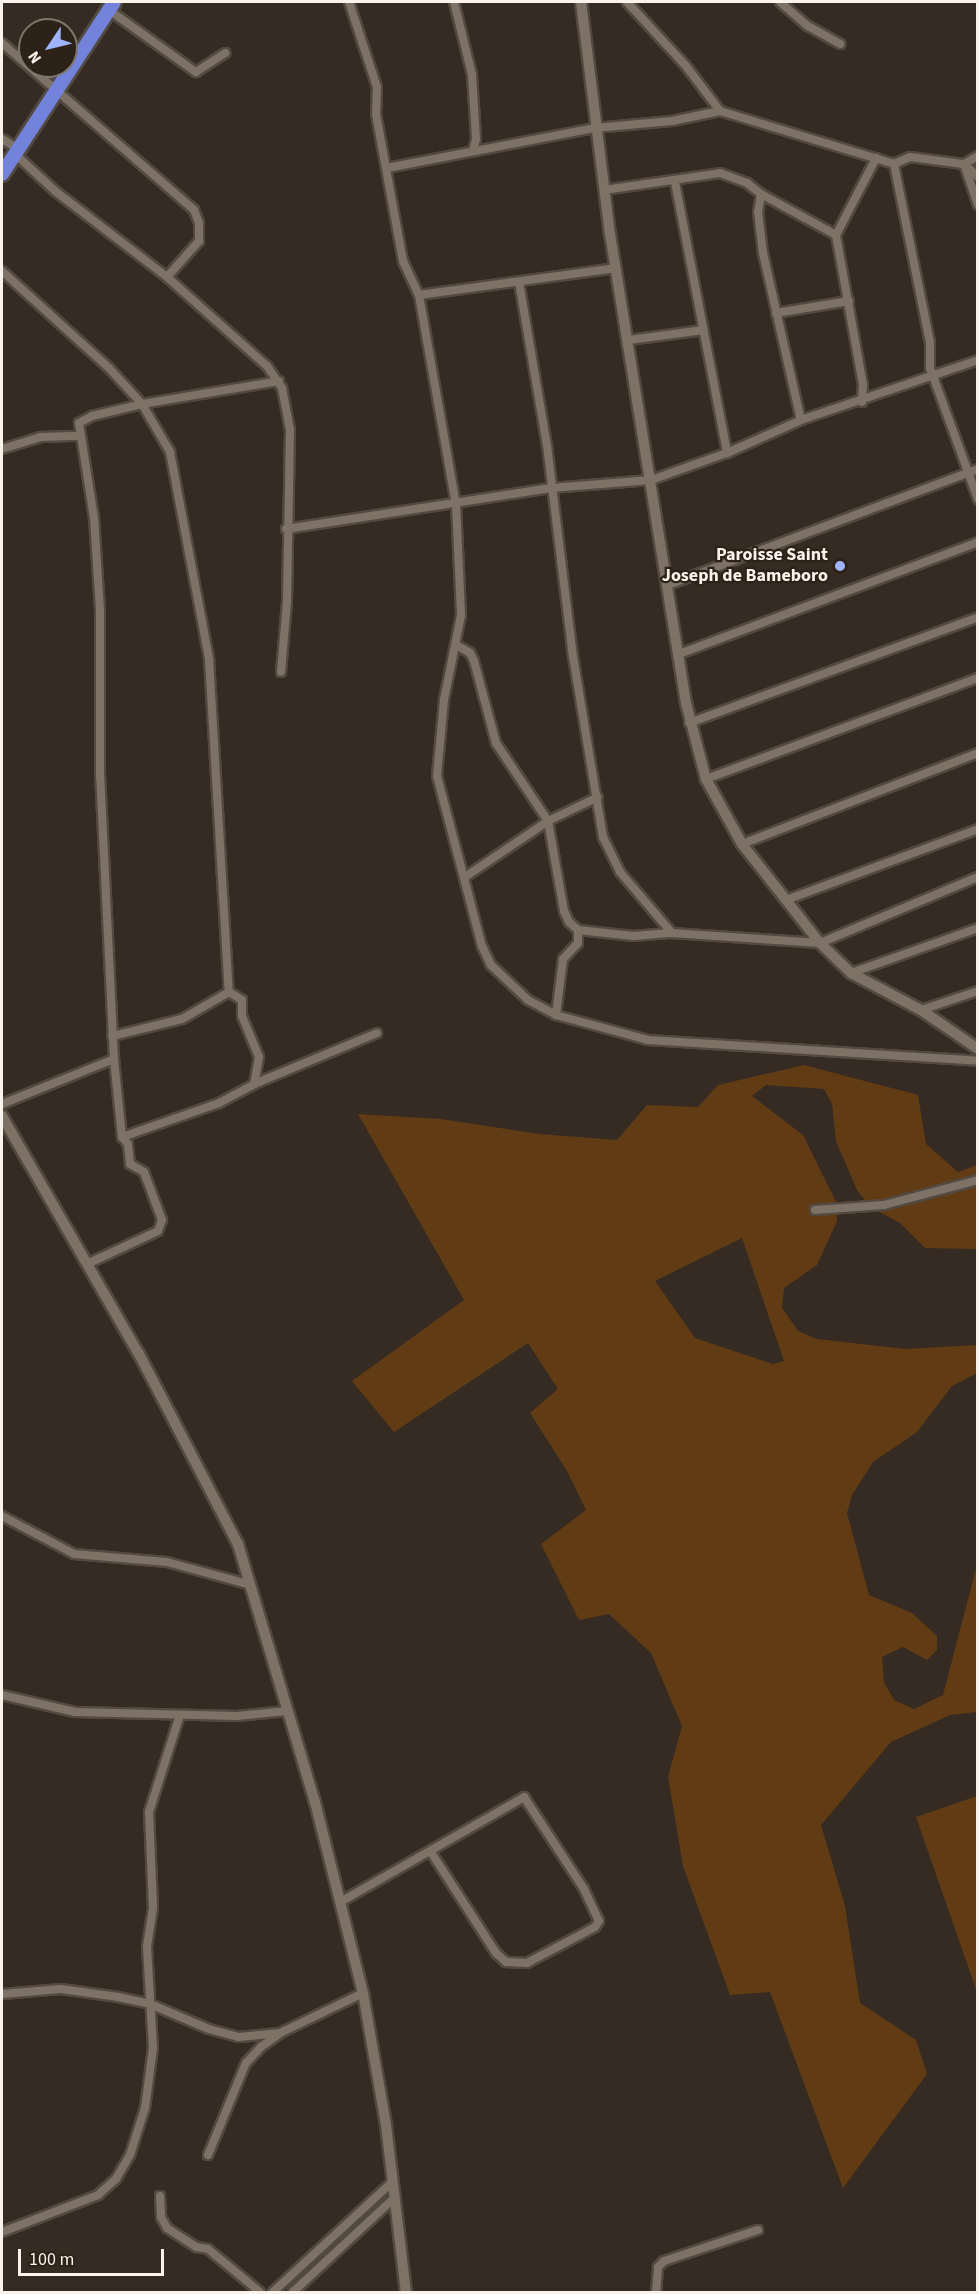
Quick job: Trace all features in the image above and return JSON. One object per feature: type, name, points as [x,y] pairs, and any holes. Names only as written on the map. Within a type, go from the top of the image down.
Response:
[{"type":"highway","points":[[2,174],[54,88],[111,6]]},
{"type":"street","points":[[349,2],[377,87],[376,114],[403,261],[419,295],[456,504],[462,599],[458,646],[444,700],[437,776],[482,945],[491,965],[528,1000],[556,1015],[648,1040],[978,1061]]},
{"type":"street","points":[[454,2],[472,75],[476,139],[473,151]]},
{"type":"street","points":[[581,2],[604,190],[689,723],[706,779],[742,844],[820,943],[852,974],[976,1044]]},
{"type":"street","points":[[627,2],[686,66],[720,111]]},
{"type":"street","points":[[780,2],[808,26],[840,45]]},
{"type":"street","points":[[111,6],[186,69],[201,72],[225,52]]},
{"type":"street","points":[[2,43],[194,210],[199,223],[199,241],[167,277]]},
{"type":"street","points":[[387,168],[595,128],[672,121],[720,111],[894,164],[910,157],[964,164],[978,177]]},
{"type":"street","points":[[2,139],[55,191],[167,277],[267,366],[279,381],[290,430],[286,529],[287,602],[281,672]]},
{"type":"street","points":[[964,164],[978,156]]},
{"type":"street","points":[[862,402],[849,301],[836,235],[876,158]]},
{"type":"street","points":[[894,164],[930,342],[933,377],[973,471],[978,499]]},
{"type":"street","points":[[964,164],[978,205]]},
{"type":"street","points":[[604,190],[675,182],[720,173],[747,183],[761,194],[836,235]]},
{"type":"street","points":[[675,182],[727,453]]},
{"type":"street","points":[[761,194],[758,207],[762,243],[801,420]]},
{"type":"street","points":[[419,295],[616,268]]},
{"type":"street","points":[[2,271],[109,368],[142,404],[170,452],[209,659],[229,992]]},
{"type":"street","points":[[519,282],[551,488],[577,681],[603,837],[613,862],[672,933]]},
{"type":"street","points":[[776,312],[849,301]]},
{"type":"street","points":[[629,340],[703,330]]},
{"type":"street","points":[[286,529],[551,488],[651,480],[727,453],[801,420],[862,402],[978,360]]},
{"type":"street","points":[[87,1264],[160,1227],[162,1220],[144,1172],[130,1164],[128,1144],[122,1137],[112,1036],[100,776],[103,696],[94,518],[78,436],[79,423],[92,416],[142,404],[279,381]]},
{"type":"street","points":[[2,449],[41,437],[78,436]]},
{"type":"street","points":[[668,585],[973,471]]},
{"type":"street","points":[[679,654],[978,542]]},
{"type":"street","points":[[689,723],[978,617]]},
{"type":"street","points":[[458,646],[470,652],[474,661],[496,743],[548,821],[564,911],[569,922],[578,930],[634,936],[672,933],[820,943],[978,877]]},
{"type":"street","points":[[706,779],[978,678]]},
{"type":"street","points":[[742,844],[978,753]]},
{"type":"street","points":[[465,877],[548,821],[598,797]]},
{"type":"street","points":[[786,900],[978,829]]},
{"type":"street","points":[[852,974],[978,928]]},
{"type":"street","points":[[556,1015],[563,959],[578,943],[578,930]]},
{"type":"street","points":[[921,1011],[978,991]]},
{"type":"street","points":[[112,1036],[196,1014],[229,992]]},
{"type":"street","points":[[229,992],[242,1000],[242,1016],[259,1058],[254,1084]]},
{"type":"street","points":[[122,1137],[219,1103],[254,1084],[377,1033]]},
{"type":"street","points":[[2,1104],[114,1059]]},
{"type":"street","points":[[2,1116],[87,1264],[216,1499],[237,1544],[342,1901],[363,1992],[406,2292]]},
{"type":"street","points":[[815,1210],[884,1205],[978,1180]]},
{"type":"street","points":[[2,1516],[74,1554],[168,1562],[248,1584]]},
{"type":"street","points":[[2,1695],[75,1712],[180,1715],[287,1711]]},
{"type":"street","points":[[2,2232],[98,2195],[116,2179],[130,2155],[145,2108],[153,2048],[147,1946],[153,1907],[149,1812],[180,1715]]},
{"type":"street","points":[[342,1901],[524,1797],[584,1890],[599,1921],[595,1927],[527,1963],[507,1962],[496,1953],[431,1852]]},
{"type":"street","points":[[2,1994],[61,1989],[150,2004],[209,2029],[238,2037],[280,2033]]},
{"type":"street","points":[[208,2155],[246,2063],[280,2033],[363,1992]]},
{"type":"street","points":[[273,2292],[392,2182]]},
{"type":"street","points":[[160,2196],[161,2217],[167,2228],[196,2247],[208,2249],[260,2292]]},
{"type":"street","points":[[293,2292],[394,2198]]},
{"type":"street","points":[[656,2292],[658,2267],[664,2261],[758,2230]]},
{"type":"shaded area","points":[[804,1065],[918,1095],[926,1144],[958,1172],[977,1165],[977,1249],[925,1248],[900,1223],[870,1207],[857,1190],[836,1141],[832,1104],[824,1089],[766,1085],[752,1096],[803,1135],[836,1202],[837,1221],[817,1265],[784,1288],[782,1308],[798,1331],[817,1339],[905,1349],[977,1345],[977,1373],[952,1386],[917,1432],[873,1462],[852,1495],[847,1513],[869,1595],[912,1613],[937,1636],[937,1650],[927,1660],[903,1647],[882,1657],[884,1682],[894,1700],[914,1709],[943,1695],[977,1565],[978,1712],[950,1715],[891,1742],[821,1825],[845,1906],[860,2003],[916,2040],[927,2074],[843,2188],[770,1992],[730,1995],[683,1866],[668,1777],[682,1726],[651,1653],[609,1614],[579,1620],[541,1544],[586,1510],[567,1471],[530,1413],[558,1389],[528,1343],[394,1432],[352,1381],[464,1300],[358,1114],[441,1119],[539,1134],[617,1140],[647,1105],[698,1107],[718,1085]],"holes":[[[742,1238],[784,1361],[773,1364],[695,1338],[655,1281]]]},
{"type":"shaded area","points":[[978,1796],[977,1992],[916,1817]]},
{"type":"place","name":"Paroisse Saint Joseph de Bameboro","points":[[840,566]]}]
